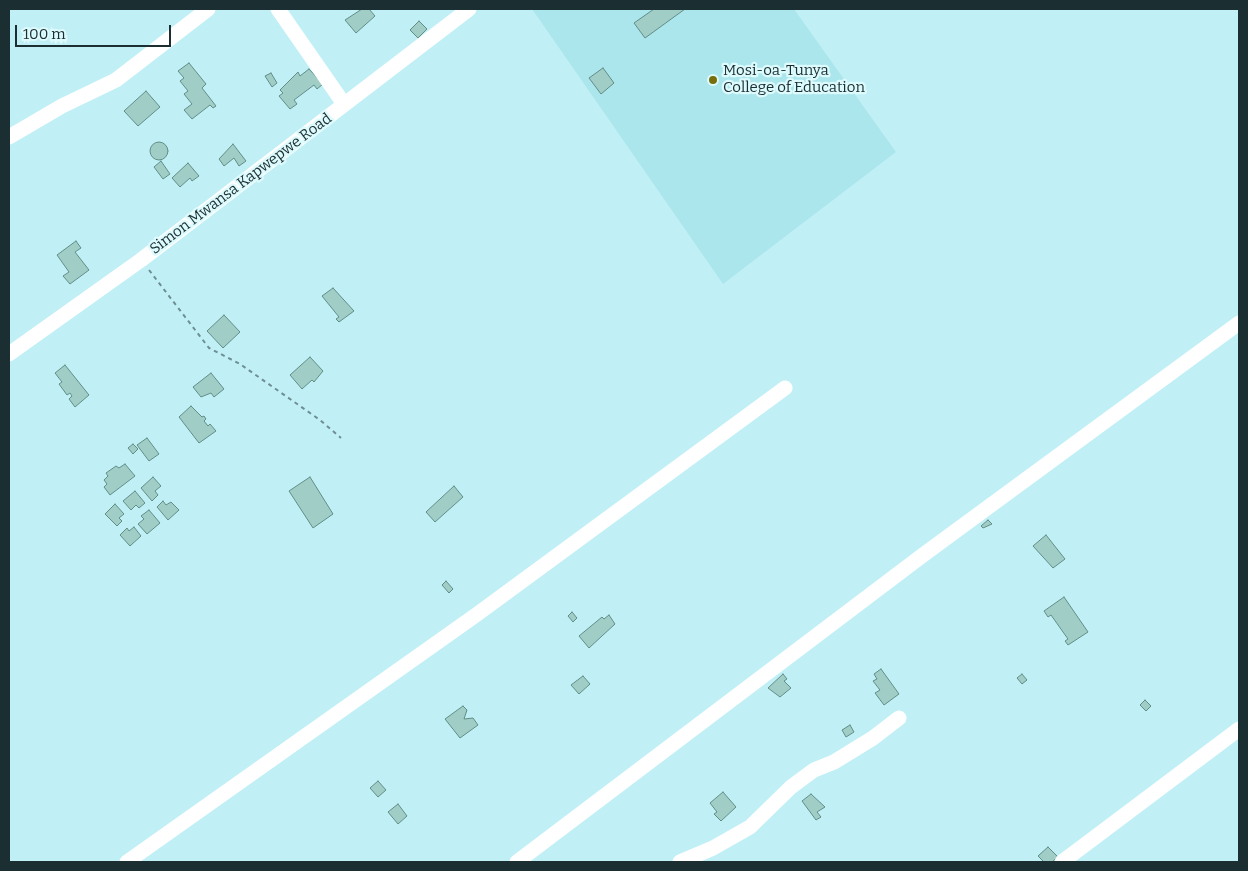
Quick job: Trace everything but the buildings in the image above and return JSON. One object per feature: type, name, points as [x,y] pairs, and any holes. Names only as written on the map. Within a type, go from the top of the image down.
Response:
[{"type":"street","points":[[9,137],[62,106],[116,80],[208,9]]},
{"type":"street","points":[[278,9],[344,104]]},
{"type":"street","name":"Simon Mwansa Kapwepwe Road","points":[[9,354],[141,260],[469,9]]},
{"type":"street","points":[[517,862],[923,555],[1239,323]]},
{"type":"street","points":[[127,862],[484,609],[785,388]]},
{"type":"street","points":[[680,862],[713,848],[750,827],[791,787],[814,770],[834,762],[874,738],[899,718]]},
{"type":"street","points":[[1062,862],[1239,728]]},
{"type":"path","points":[[141,260],[209,348],[240,364],[320,420],[340,438]]},
{"type":"shaded area","name":"Mosi-oa-Tunya College of Education","points":[[532,9],[794,9],[896,152],[723,284]]},
{"type":"place","name":"Mosi-oa-Tunya College of Education","points":[[713,80]]}]
